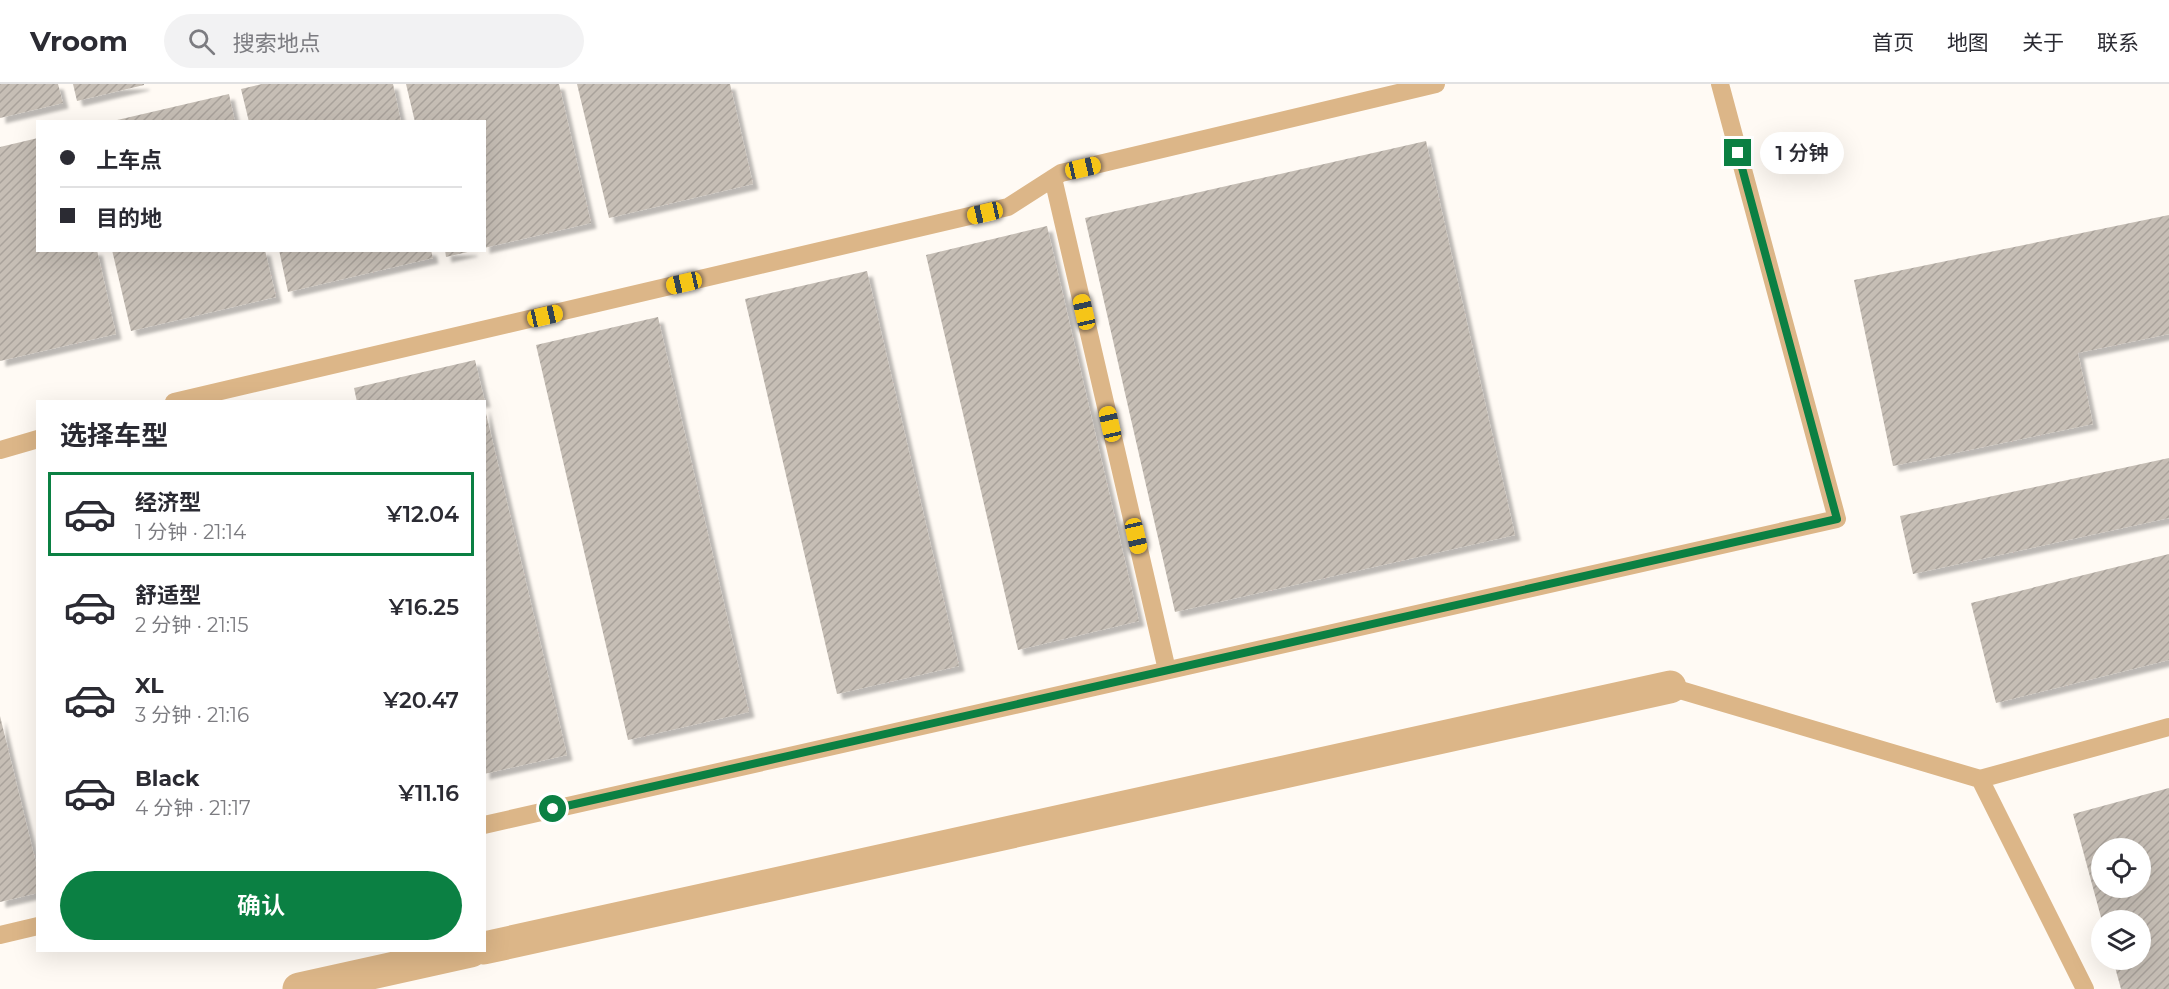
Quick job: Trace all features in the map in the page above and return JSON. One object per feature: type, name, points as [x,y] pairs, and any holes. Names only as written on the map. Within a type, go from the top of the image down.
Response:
[{"type":"street","points":[[486,948],[1670,687]]},
{"type":"street","points":[[299,989],[466,952]]},
{"type":"lane","points":[[183,400],[1008,207],[1061,173],[1436,84]]},
{"type":"lane","points":[[486,825],[1837,519],[1720,84]]},
{"type":"lane","points":[[1053,178],[1167,670]]},
{"type":"lane","points":[[0,450],[36,440]]},
{"type":"lane","points":[[1670,687],[1980,778],[2169,727]]},
{"type":"lane","points":[[1980,778],[2085,989]]},
{"type":"lane","points":[[0,935],[36,926]]},
{"type":"building","points":[[0,84],[58,84],[63,103],[0,118]]},
{"type":"building","points":[[73,84],[144,84],[144,85],[77,101]]},
{"type":"building","points":[[262,84],[393,84],[401,120],[249,120],[241,89]]},
{"type":"building","points":[[406,84],[559,84],[591,223],[486,248],[486,120],[415,120]]},
{"type":"building","points":[[577,84],[730,84],[753,184],[609,218]]},
{"type":"building","points":[[229,94],[235,120],[117,120]]},
{"type":"building","points":[[36,138],[36,252],[97,252],[116,334],[0,361],[0,147]]},
{"type":"building","points":[[1426,141],[1515,535],[1175,612],[1085,218]]},
{"type":"building","points":[[2169,215],[2169,334],[2078,353],[2093,424],[1893,466],[1854,280]]},
{"type":"building","points":[[1047,226],[1139,621],[1018,650],[926,255]]},
{"type":"building","points":[[112,252],[265,252],[276,297],[131,331]]},
{"type":"building","points":[[279,252],[432,252],[433,258],[288,292]]},
{"type":"building","points":[[445,252],[468,252],[446,257]]},
{"type":"building","points":[[867,271],[959,666],[837,694],[745,299]]},
{"type":"building","points":[[658,317],[749,712],[628,740],[536,345]]},
{"type":"building","points":[[475,360],[485,400],[357,400],[354,388]]},
{"type":"building","points":[[486,413],[567,755],[486,774]]},
{"type":"building","points":[[2169,458],[2169,518],[1913,574],[1900,516]]},
{"type":"building","points":[[2169,554],[2169,660],[1996,703],[1971,603]]},
{"type":"building","points":[[0,716],[36,863],[36,893],[0,902]]},
{"type":"building","points":[[2169,788],[2169,989],[2121,989],[2116,970],[2151,970],[2151,910],[2099,910],[2096,898],[2151,898],[2151,838],[2091,838],[2091,880],[2073,814]]},
{"type":"route","points":[[553,809],[1837,519],[1738,153]]}]
